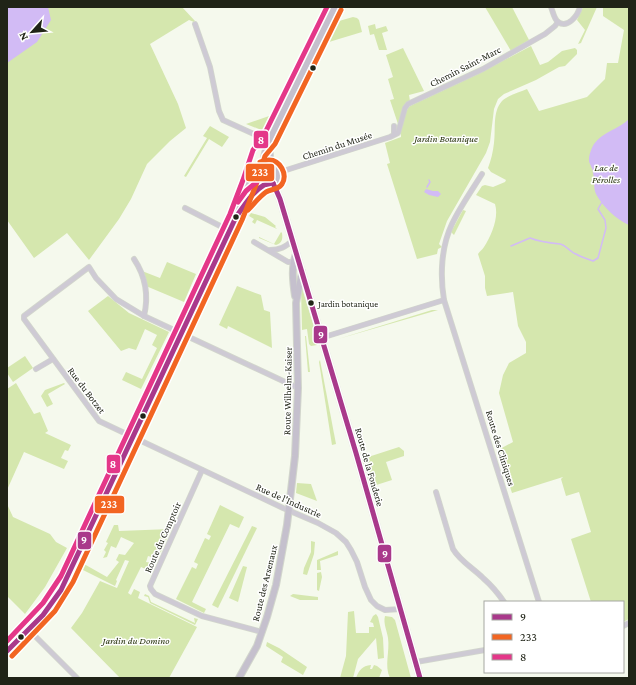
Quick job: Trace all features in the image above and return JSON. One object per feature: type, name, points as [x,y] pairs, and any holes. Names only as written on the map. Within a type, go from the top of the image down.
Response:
[{"type":"main road","points":[[264,184],[260,180],[261,171],[269,141],[335,7]]},
{"type":"main road","points":[[236,217],[247,200],[264,184],[273,183],[277,178],[277,173],[271,167],[268,152],[269,141]]},
{"type":"main road","points":[[7,651],[50,607],[61,590],[230,231],[249,185],[265,167],[271,167]]},
{"type":"main road","points":[[273,183],[280,199],[296,254],[294,286],[296,303]]},
{"type":"main road","name":"Route de la Fonderie","points":[[296,262],[302,272],[420,678]]},
{"type":"main road","name":"Route Wilhelm-Kaiser","points":[[289,511],[295,456],[298,388],[296,303],[302,272]]},
{"type":"main road","name":"Route des Arsenaux","points":[[239,678],[262,632],[276,585],[289,511]]},
{"type":"street","points":[[551,7],[558,22]]},
{"type":"street","name":"Chemin Saint-Marc","points":[[394,134],[398,133],[399,131],[405,108],[408,104],[483,69],[545,34],[558,22],[566,23],[573,20],[580,7]]},
{"type":"street","points":[[195,24],[210,67],[219,112],[223,120],[269,141]]},
{"type":"street","points":[[394,126],[394,134]]},
{"type":"street","name":"Chemin du Musée","points":[[277,173],[354,150],[390,137],[394,134]]},
{"type":"street","name":"Route des Cliniques","points":[[482,174],[451,225],[445,244],[442,278],[444,300],[539,601]]},
{"type":"street","points":[[185,208],[230,231]]},
{"type":"street","points":[[268,250],[283,248],[292,241]]},
{"type":"street","points":[[254,242],[288,262],[296,262]]},
{"type":"street","points":[[134,259],[142,271],[145,280],[147,296],[144,316],[298,388]]},
{"type":"street","name":"Rue du Botzet","points":[[133,437],[99,421],[24,319],[25,314],[89,267],[96,278],[116,299],[144,316]]},
{"type":"street","points":[[321,338],[444,300]]},
{"type":"street","points":[[36,369],[53,359]]},
{"type":"street","name":"Rue de l'Industrie","points":[[133,437],[289,511],[318,523],[336,533],[343,539],[351,550],[371,600],[384,610],[401,609]]},
{"type":"street","name":"Route du Comptoir","points":[[202,470],[150,586],[151,589],[155,594],[202,616],[262,632]]},
{"type":"street","points":[[436,492],[453,549],[457,556],[485,579],[503,601]]},
{"type":"street","points":[[28,630],[77,678]]},
{"type":"street","points":[[416,662],[484,650]]},
{"type":"green space","points":[[7,7],[182,7],[195,21],[189,20],[150,44],[178,104],[186,128],[170,141],[147,164],[131,199],[119,219],[89,260],[67,233],[34,258],[7,220]]},
{"type":"green space","points":[[485,7],[512,7],[529,40],[511,51]]},
{"type":"green space","points":[[583,7],[597,7],[581,43],[578,44],[585,30],[577,20]]},
{"type":"green space","name":"Lac de Pérolles","points":[[603,7],[629,7],[629,619],[624,622],[624,601],[591,601],[571,539],[591,532],[579,492],[566,496],[561,479],[563,477],[512,493],[498,450],[513,442],[499,393],[503,375],[509,363],[526,353],[526,342],[518,326],[513,292],[487,296],[485,276],[478,254],[484,247],[492,232],[496,209],[495,204],[476,195],[482,186],[485,185],[493,187],[505,182],[506,180],[491,172],[488,168],[494,146],[495,121],[499,105],[511,95],[527,89],[539,111],[587,97],[605,79],[607,63],[618,63],[624,30],[603,16]]},
{"type":"green space","points":[[353,17],[359,20],[362,32],[329,42],[339,21]]},
{"type":"green space","points":[[375,24],[376,29],[386,26],[388,31],[382,33],[387,50],[379,50],[374,34],[370,35],[368,26]]},
{"type":"green space","name":"Jardin Botanique","points":[[531,46],[540,65],[548,62],[562,51],[575,48],[577,50],[577,54],[565,66],[559,67],[536,80],[504,94],[498,99],[494,109],[490,142],[486,153],[447,221],[439,244],[442,247],[438,249],[437,254],[417,259],[387,164],[390,163],[385,143],[401,137],[402,120],[410,106],[478,74]]},
{"type":"green space","points":[[403,48],[424,91],[409,95],[410,101],[398,124],[390,100],[394,99],[388,79],[393,77],[386,55]]},
{"type":"green space","points":[[272,115],[264,131],[246,124]]},
{"type":"green space","points":[[210,126],[229,137],[222,147],[209,139],[186,177],[184,176],[207,138],[203,136]]},
{"type":"green space","points":[[463,210],[466,211],[454,235],[451,232]]},
{"type":"green space","points":[[251,213],[265,217],[276,226],[275,227],[277,229],[257,220],[255,224],[252,222],[254,219],[249,216]]},
{"type":"green space","points":[[281,232],[282,240],[276,245],[259,238],[274,244]]},
{"type":"green space","points":[[167,262],[196,274],[184,302],[146,286],[142,271],[160,278]]},
{"type":"green space","points":[[237,286],[261,295],[264,310],[270,312],[272,348],[228,326],[227,329],[219,325]]},
{"type":"green space","points":[[301,288],[314,327],[317,345],[311,346],[309,344],[307,329],[302,330]]},
{"type":"green space","points":[[108,296],[129,313],[169,332],[141,389],[122,380],[126,372],[142,379],[157,348],[152,345],[157,335],[145,329],[136,350],[129,348],[121,351],[88,311]]},
{"type":"green space","points":[[432,310],[438,310],[338,339]]},
{"type":"green space","points":[[306,336],[310,372],[308,372]]},
{"type":"green space","points":[[25,356],[33,368],[13,382],[7,373],[7,368]]},
{"type":"green space","points":[[320,360],[336,444],[332,445],[319,362]]},
{"type":"green space","points":[[16,383],[34,414],[40,412],[48,431],[45,433],[71,445],[68,451],[65,450],[61,458],[68,461],[64,469],[24,452],[7,490],[7,389]]},
{"type":"green space","points":[[64,383],[65,384],[48,394],[53,404],[47,407],[41,396],[45,390]]},
{"type":"green space","points":[[399,447],[404,451],[404,456],[386,462],[392,480],[370,487],[362,459]]},
{"type":"green space","points":[[297,483],[311,484],[317,501],[296,493]]},
{"type":"green space","points":[[7,504],[13,517],[50,534],[56,542],[67,548],[45,587],[25,614],[7,596]]},
{"type":"green space","points":[[220,505],[244,517],[239,528],[230,524],[192,602],[206,609],[204,613],[176,599],[192,567],[196,569],[198,564],[194,562],[205,538],[209,540],[211,536],[207,534]]},
{"type":"green space","name":"Jardin du Domino","points":[[114,525],[118,525],[119,531],[171,529],[160,554],[155,558],[148,556],[146,562],[152,563],[153,565],[150,571],[141,567],[128,593],[131,595],[134,589],[140,592],[138,598],[197,627],[169,678],[120,678],[71,628],[82,613],[100,581],[117,588],[129,561],[125,560],[116,580],[115,586],[81,569],[84,564],[107,577],[119,562],[116,560],[119,554],[125,555],[134,543],[121,537],[116,548],[111,546],[107,557],[103,558],[106,552],[104,550],[108,543],[106,542]]},
{"type":"green space","points":[[252,526],[257,528],[218,608],[212,605]]},
{"type":"green space","points":[[311,541],[315,542],[314,554],[307,575],[303,574],[311,552]]},
{"type":"green space","points":[[338,551],[338,555],[320,561],[321,570],[317,570],[317,560]]},
{"type":"green space","points":[[243,566],[247,567],[238,602],[229,598]]},
{"type":"green space","points":[[321,572],[322,577],[319,591],[317,590],[317,573]]},
{"type":"green space","points":[[145,594],[149,596],[151,602],[195,623],[194,618],[198,619],[195,625],[150,603],[148,597],[144,596]]},
{"type":"green space","points":[[293,594],[318,597],[318,600],[300,600],[290,596]]},
{"type":"green space","points":[[354,611],[356,633],[369,633],[369,627],[374,627],[373,623],[370,622],[373,616],[376,614],[378,617],[383,638],[384,658],[378,659],[376,638],[358,659],[353,678],[340,678],[346,656],[348,612]]},
{"type":"green space","points":[[385,616],[392,617],[395,620],[411,678],[390,678],[387,669],[388,635],[385,624]]},
{"type":"green space","points":[[267,642],[279,648],[307,667],[303,675],[281,662],[283,657],[266,646]]},
{"type":"green space","points":[[371,665],[370,669],[372,669],[374,665],[382,670],[379,678],[356,678],[361,669],[365,666]]},
{"type":"shaded area","points":[[7,7],[48,7],[51,20],[37,42],[7,63]]},
{"type":"shaded area","points":[[629,119],[629,225],[615,216],[599,199],[595,191],[593,170],[589,159],[594,144],[601,136]]},
{"type":"shaded area","points":[[426,189],[438,191],[441,194],[438,197],[429,195],[424,192]]},
{"type":"waterway","points":[[427,187],[430,182],[429,180]]},
{"type":"waterway","points":[[511,246],[530,238],[562,245],[574,253],[593,261],[598,258],[606,228],[605,220],[598,209],[602,202]]},
{"type":"transit line","name":"8","points":[[7,641],[43,603],[61,576],[230,214],[253,150],[263,137],[327,7]]},
{"type":"transit line","name":"233","points":[[12,656],[55,611],[73,582],[242,220],[256,185],[265,156],[275,144],[341,10]]},
{"type":"transit line","name":"233","points":[[248,210],[266,192],[280,186],[284,180],[282,168],[277,162],[269,160],[260,162]]},
{"type":"transit line","name":"8","points":[[238,202],[246,191],[260,179],[270,176],[267,173]]},
{"type":"transit line","name":"9","points":[[273,183],[280,199],[356,453],[420,678]]},
{"type":"transit line","name":"9","points":[[7,651],[43,615],[61,590],[236,217],[256,191],[264,185],[273,183]]},
{"type":"place","name":"Jardin botanique","points":[[311,303]]}]
